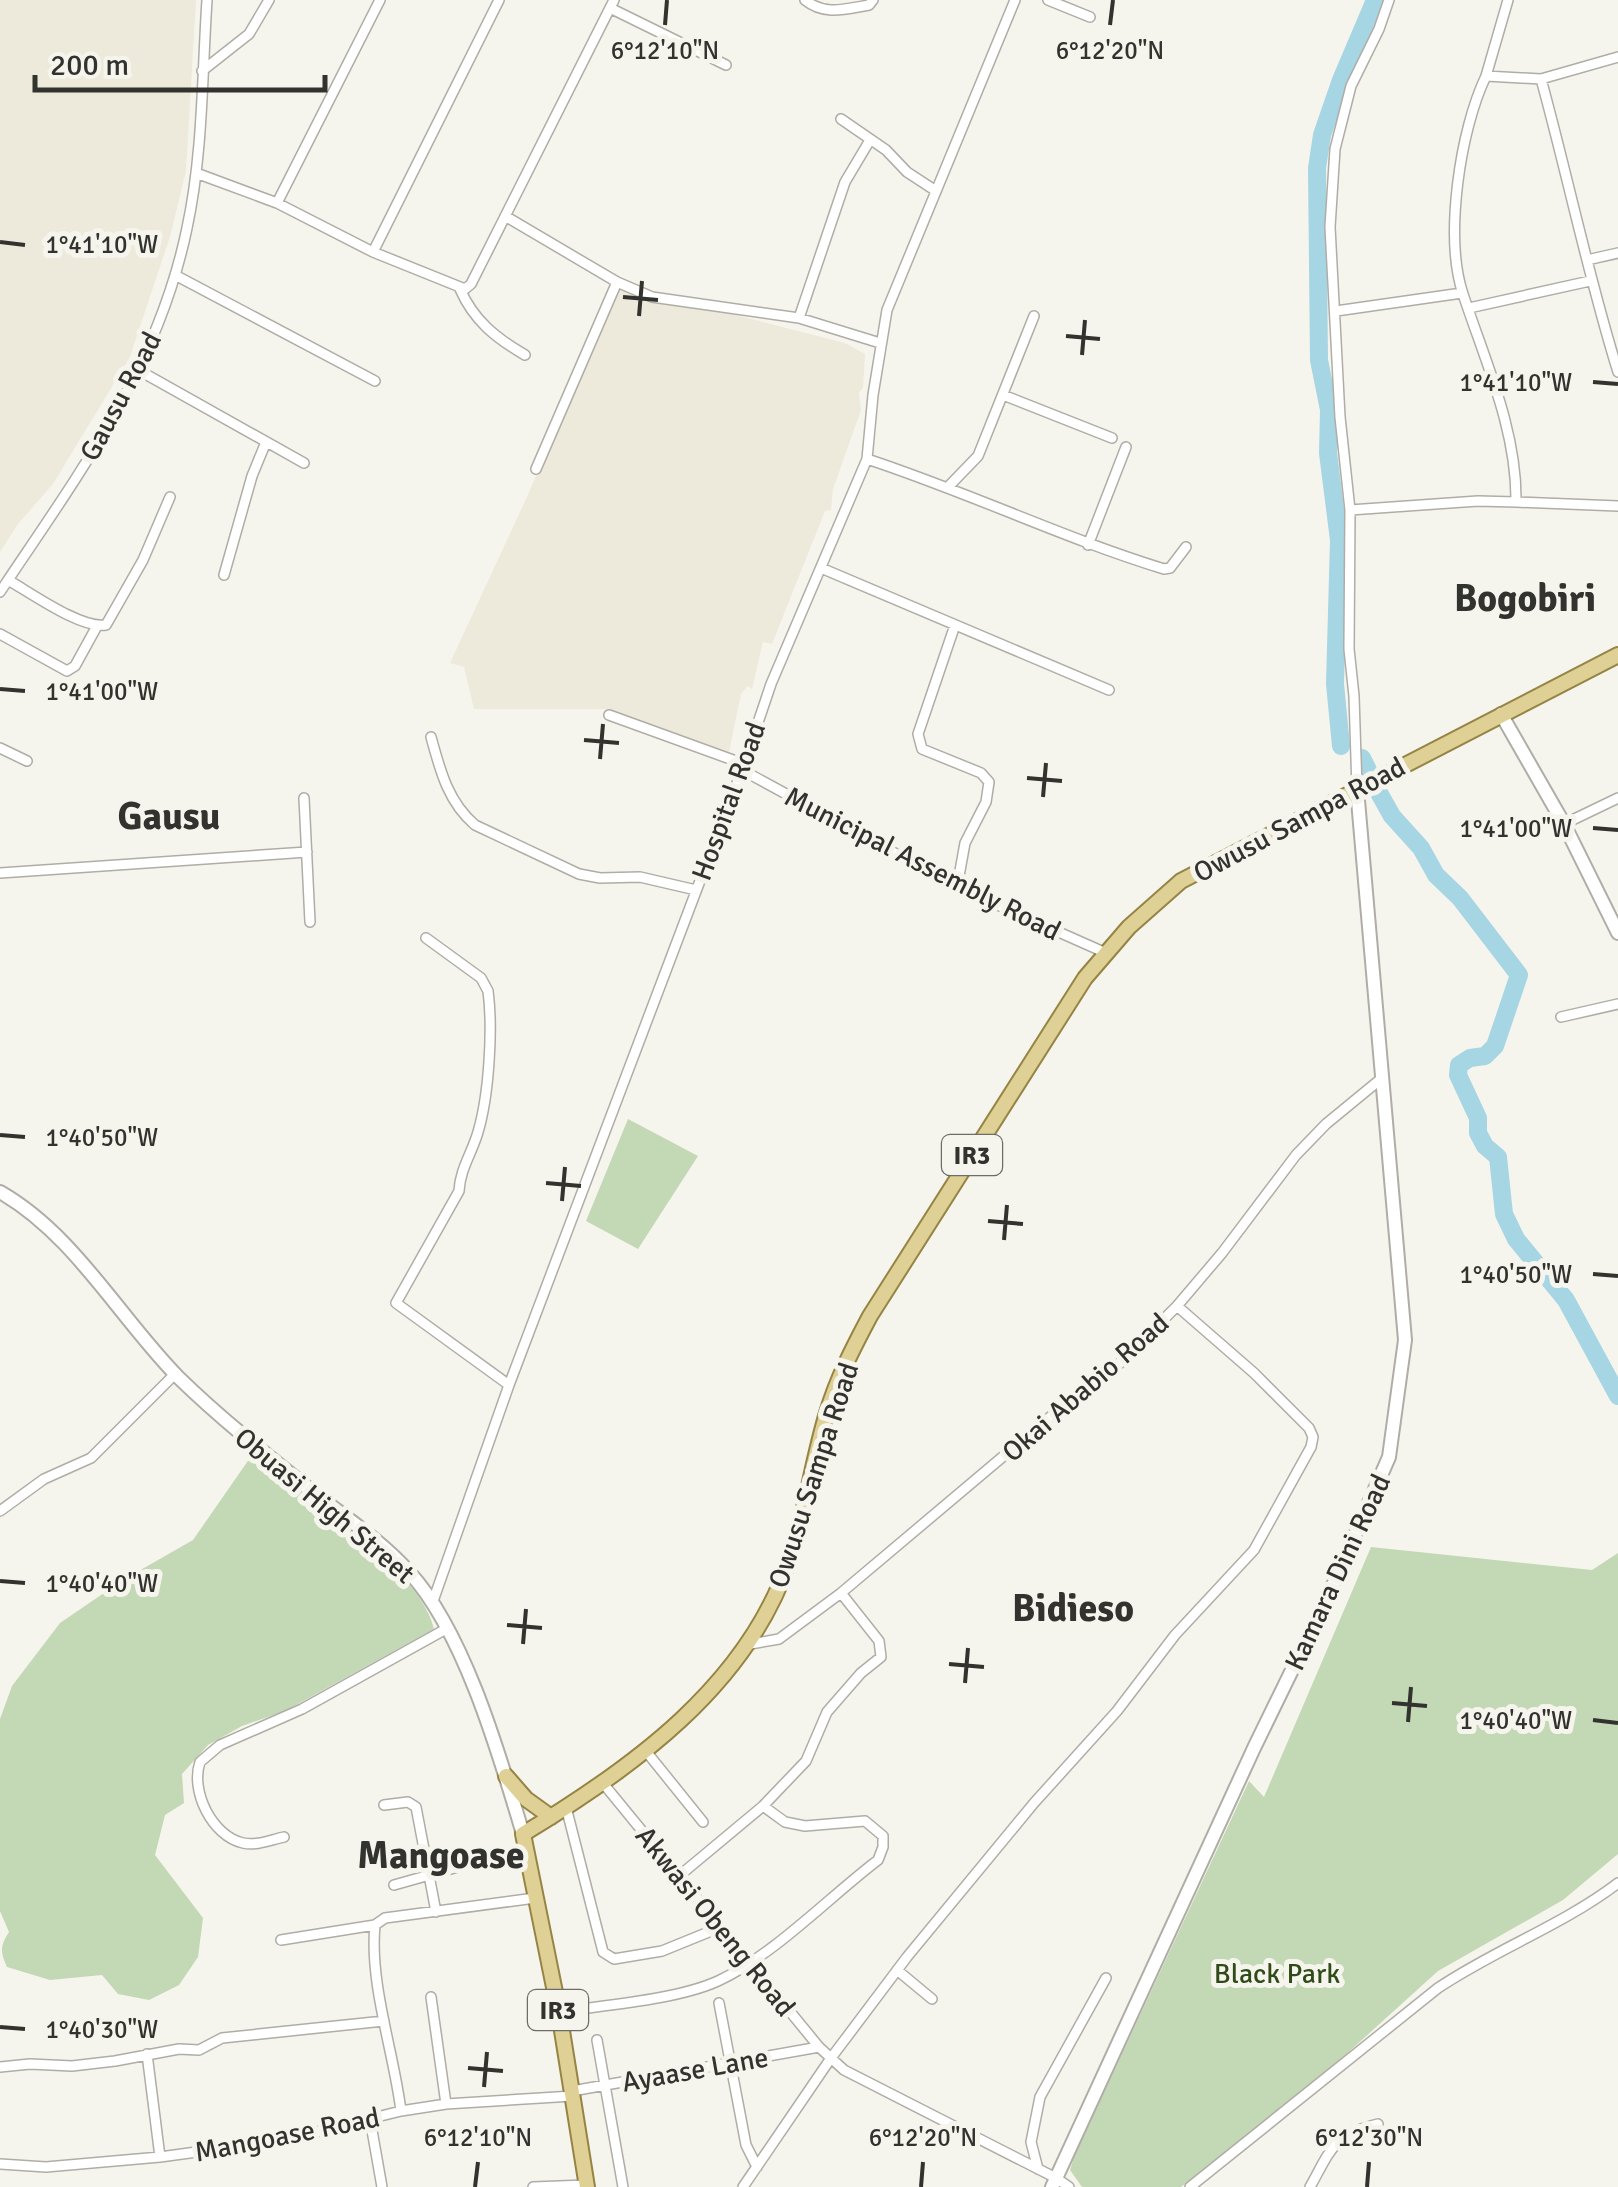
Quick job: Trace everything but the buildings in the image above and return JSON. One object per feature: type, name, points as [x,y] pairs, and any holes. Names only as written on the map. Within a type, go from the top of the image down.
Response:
[{"type":"main road","name":"Owusu Sampa Road","points":[[523,1834],[645,1750],[687,1715],[734,1663],[769,1610],[788,1564],[808,1500],[827,1412],[862,1332],[1085,978],[1156,900],[1180,882],[1618,655]]},
{"type":"main road","points":[[506,1776],[526,1799],[551,1817]]},
{"type":"main road","name":"Obuasi High Street","points":[[523,1834],[558,2012],[586,2186]]},
{"type":"street","name":"Gausu Road","points":[[0,592],[106,431],[140,371],[176,275],[196,173],[207,0]]},
{"type":"street","points":[[202,71],[248,34],[269,0]]},
{"type":"street","points":[[277,204],[380,0]]},
{"type":"street","points":[[373,252],[498,0]]},
{"type":"street","points":[[804,0],[818,10],[830,12],[874,0]]},
{"type":"street","name":"Hospital Road","points":[[432,1604],[509,1386],[743,767],[770,684],[867,459],[887,310],[1015,0]]},
{"type":"street","points":[[1048,0],[1090,17]]},
{"type":"street","points":[[1356,789],[1349,648],[1350,510],[1340,417],[1330,227],[1335,149],[1351,86],[1389,0]]},
{"type":"street","points":[[1508,0],[1467,126],[1454,216],[1462,293],[1513,456],[1516,502]]},
{"type":"street","points":[[460,289],[471,284],[612,4],[726,64]]},
{"type":"street","points":[[1486,76],[1542,79],[1618,57]]},
{"type":"street","points":[[1542,79],[1590,280],[1615,351],[1618,372]]},
{"type":"street","points":[[841,119],[936,191]]},
{"type":"street","points":[[800,318],[846,182],[870,140]]},
{"type":"street","points":[[196,173],[277,204],[373,252],[460,289],[467,305],[496,338],[525,355]]},
{"type":"street","points":[[506,216],[617,282],[652,296],[800,318],[880,343]]},
{"type":"street","points":[[1587,260],[1618,253]]},
{"type":"street","points":[[176,275],[376,382]]},
{"type":"street","points":[[1469,308],[1590,280]]},
{"type":"street","points":[[536,469],[617,282]]},
{"type":"street","points":[[1336,312],[1462,293]]},
{"type":"street","points":[[949,486],[978,456],[1034,316]]},
{"type":"street","points":[[140,371],[304,463]]},
{"type":"street","points":[[1003,395],[1112,438]]},
{"type":"street","points":[[224,575],[252,476],[266,442]]},
{"type":"street","points":[[1088,546],[1126,447]]},
{"type":"street","points":[[867,459],[949,486],[1088,546],[1164,569],[1170,568],[1186,547]]},
{"type":"street","points":[[8,580],[96,626],[106,625],[143,560],[170,497]]},
{"type":"street","points":[[1350,510],[1478,501],[1618,506]]},
{"type":"street","points":[[821,568],[1109,690]]},
{"type":"street","points":[[955,625],[918,734],[922,749],[981,772],[990,782],[986,802],[965,843],[957,887]]},
{"type":"street","points":[[0,634],[67,671],[75,666],[96,626]]},
{"type":"street","points":[[1501,714],[1564,824],[1618,933]]},
{"type":"street","name":"Municipal Assembly Road","points":[[609,715],[743,767],[957,887],[1106,954]]},
{"type":"street","points":[[431,737],[446,786],[465,816],[476,825],[578,874],[640,877],[696,890]]},
{"type":"street","points":[[0,748],[27,761]]},
{"type":"street","name":"Kamara Dini Road","points":[[1054,2182],[1386,1469],[1405,1340],[1356,789]]},
{"type":"street","points":[[304,798],[310,922]]},
{"type":"street","points":[[1564,824],[1618,798]]},
{"type":"street","points":[[0,872],[307,852]]},
{"type":"street","points":[[426,938],[481,978],[488,992],[488,1084],[478,1132],[460,1177],[460,1191],[396,1303],[509,1386]]},
{"type":"street","points":[[1561,1016],[1618,1004]]},
{"type":"street","name":"Okai Ababio Road","points":[[746,1645],[779,1639],[877,1566],[1119,1364],[1177,1306],[1222,1253],[1296,1154],[1382,1078]]},
{"type":"street","name":"Obuasi High Street","points":[[0,1192],[40,1222],[91,1275],[175,1374],[254,1445],[394,1557],[432,1604],[478,1697],[523,1834]]},
{"type":"street","points":[[743,2187],[897,1970],[1024,1815],[1117,1711],[1175,1635],[1254,1550],[1311,1447],[1313,1437],[1309,1428],[1254,1372],[1177,1306]]},
{"type":"street","points":[[0,1511],[44,1479],[102,1450],[175,1374]]},
{"type":"street","points":[[679,1876],[764,1806],[806,1761],[827,1712],[861,1673],[881,1657],[879,1641],[841,1593]]},
{"type":"street","points":[[284,1836],[254,1844],[227,1836],[203,1804],[198,1786],[200,1762],[220,1745],[302,1709],[446,1629]]},
{"type":"street","points":[[645,1750],[703,1822]]},
{"type":"street","name":"Akwasi Obeng Road","points":[[602,1782],[831,2058],[868,2084],[1038,2168],[1054,2182],[1068,2187]]},
{"type":"street","points":[[384,1805],[408,1802],[416,1807],[436,1912]]},
{"type":"street","points":[[558,2012],[691,1990],[751,1964],[878,1860],[883,1836],[865,1821],[806,1826],[785,1822],[764,1806]]},
{"type":"street","points":[[566,1807],[603,1952],[608,1956],[614,1960],[662,1950],[721,1927]]},
{"type":"street","points":[[394,1884],[479,1861]]},
{"type":"street","points":[[1190,2187],[1438,1988],[1618,1883]]},
{"type":"street","points":[[281,1940],[375,1925],[385,1918],[534,1898]]},
{"type":"street","points":[[375,1925],[384,2021],[396,2067],[401,2112]]},
{"type":"street","points":[[897,1970],[932,1999]]},
{"type":"street","points":[[1038,2168],[1031,2142],[1040,2098],[1106,1978]]},
{"type":"street","points":[[430,1997],[446,2104]]},
{"type":"street","points":[[719,2003],[746,2145],[757,2167]]},
{"type":"street","points":[[0,2067],[72,2066],[179,2049],[200,2050],[222,2038],[384,2021]]},
{"type":"street","points":[[597,2040],[623,2187]]},
{"type":"street","name":"Ayaase Lane","points":[[572,2093],[819,2046]]},
{"type":"street","points":[[147,2054],[160,2157]]},
{"type":"street","name":"Mangoase Road","points":[[0,2164],[46,2166],[160,2157],[284,2140],[446,2104],[572,2093]]},
{"type":"street","points":[[370,2120],[382,2187]]},
{"type":"street","points":[[1310,2187],[1329,2153],[1349,2131],[1378,2124]]},
{"type":"street","points":[[533,2187],[586,2186]]},
{"type":"shaded area","points":[[0,0],[196,0],[186,171],[170,237],[130,357],[53,484],[18,524],[0,552]]},
{"type":"shaded area","points":[[617,288],[647,299],[728,313],[845,343],[865,354],[863,388],[859,392],[861,410],[833,489],[831,510],[825,511],[772,644],[763,642],[752,689],[748,686],[741,694],[729,752],[606,709],[474,709],[464,667],[450,663]]},
{"type":"green space","points":[[628,1119],[698,1156],[638,1249],[586,1221]]},
{"type":"green space","points":[[252,1455],[383,1557],[424,1605],[434,1629],[285,1711],[242,1726],[208,1745],[182,1774],[184,1803],[165,1815],[155,1855],[203,1918],[198,1957],[179,1985],[149,2000],[118,1994],[102,1975],[50,1980],[7,1967],[2,1949],[9,1932],[0,1911],[0,1719],[12,1686],[60,1623],[123,1580],[193,1540]]},
{"type":"green space","name":"Black Park","points":[[1371,1547],[1592,1570],[1618,1553],[1618,1854],[1563,1900],[1438,1971],[1321,2077],[1181,2187],[1082,2187],[1070,2170],[1074,2157],[1249,1781],[1264,1797]]},
{"type":"waterway","points":[[1341,746],[1335,684],[1339,540],[1328,453],[1329,410],[1319,360],[1317,168],[1322,135],[1375,0]]},
{"type":"waterway","points":[[1362,758],[1368,770]]},
{"type":"waterway","points":[[1378,791],[1436,875],[1460,898],[1519,975],[1495,1046],[1485,1056],[1470,1058],[1459,1065],[1458,1075],[1478,1118],[1478,1133],[1498,1157],[1504,1214],[1516,1239],[1566,1300],[1618,1396]]},
{"type":"district","name":"Bogobiri","points":[[1525,598]]},
{"type":"district","name":"Gausu","points":[[169,816]]},
{"type":"district","name":"Bidieso","points":[[1073,1608]]},
{"type":"district","name":"Mangoase","points":[[441,1855]]}]
